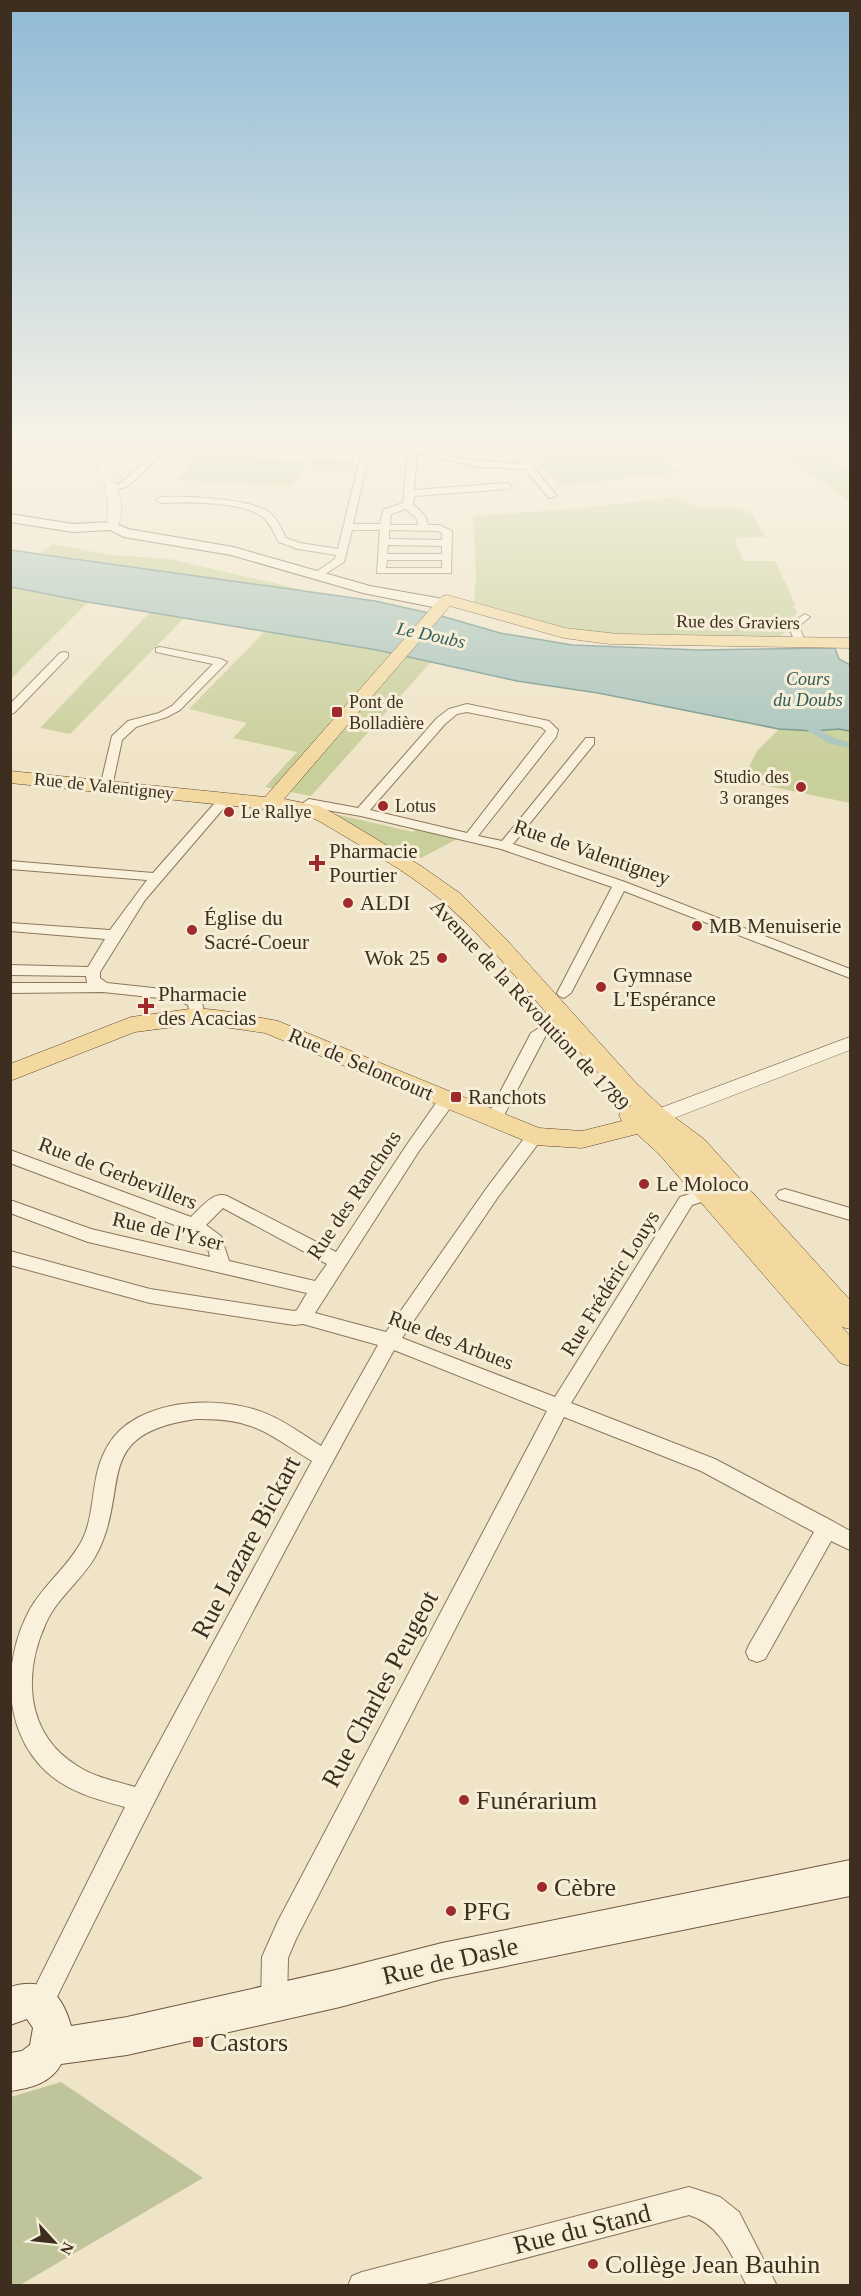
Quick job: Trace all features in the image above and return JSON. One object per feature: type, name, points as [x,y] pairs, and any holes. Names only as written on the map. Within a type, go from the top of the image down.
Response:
[{"type":"main road","name":"Rue des Graviers","points":[[216,548],[546,634],[574,638],[625,640],[850,643]]},
{"type":"main road","points":[[269,805],[441,606]]},
{"type":"main road","name":"Rue de Valentigney","points":[[10,777],[269,805]]},
{"type":"main road","name":"Avenue de la Révolution de 1789","points":[[269,805],[316,823],[361,849],[427,893],[463,925],[615,1110]]},
{"type":"main road","name":"Avenue de la Révolution de 1789","points":[[269,805],[312,810],[326,817],[414,870],[453,899],[497,943],[628,1090],[668,1148],[849,1350]]},
{"type":"main road","name":"Rue de Seloncourt","points":[[10,1073],[131,1025],[159,1019],[197,1016],[270,1026],[535,1136],[554,1140],[588,1141],[649,1120]]},
{"type":"main road","points":[[615,1110],[617,1116],[649,1120]]},
{"type":"main road","name":"Rue de Seloncourt","points":[[535,1136],[558,1137],[596,1128],[615,1110]]},
{"type":"main road","name":"Avenue de la Révolution de 1789","points":[[649,1120],[695,1144],[850,1317]]},
{"type":"main road","name":"Rue de Dasle","points":[[52,2040],[64,2046],[92,2043],[274,2003],[442,1961],[850,1878]]},
{"type":"main road","points":[[10,2072],[24,2072],[35,2066],[44,2057],[52,2040],[54,2029],[52,2019],[25,2005]]},
{"type":"street","points":[[311,548],[342,553]]},
{"type":"street","points":[[317,576],[340,560],[343,548]]},
{"type":"street","points":[[383,548],[381,571],[447,571],[447,548]]},
{"type":"street","points":[[382,557],[446,557]]},
{"type":"street","points":[[800,642],[794,624],[805,617]]},
{"type":"street","points":[[106,787],[116,739],[132,724],[163,715],[176,708],[221,662],[160,650]]},
{"type":"street","points":[[10,711],[63,655]]},
{"type":"street","points":[[361,813],[435,727],[453,711],[467,708],[545,724],[552,730],[552,734],[469,839]]},
{"type":"street","points":[[505,846],[590,741]]},
{"type":"street","points":[[103,987],[93,980],[93,972],[139,898],[195,838],[225,799]]},
{"type":"street","name":"Rue de Valentigney","points":[[309,803],[505,846],[620,885],[850,974]]},
{"type":"street","points":[[10,865],[158,877]]},
{"type":"street","points":[[564,993],[620,885]]},
{"type":"street","points":[[10,927],[115,935]]},
{"type":"street","points":[[10,970],[93,972]]},
{"type":"street","points":[[10,988],[103,987],[181,996],[195,1003],[197,1016]]},
{"type":"street","points":[[494,1119],[539,1033]]},
{"type":"street","name":"Rue de Seloncourt","points":[[649,1120],[850,1043]]},
{"type":"street","name":"Rue des Ranchots","points":[[303,1317],[318,1289],[361,1229],[429,1123],[447,1100]]},
{"type":"street","name":"Rue Lazare Bickart","points":[[25,2005],[141,1800],[324,1458],[390,1341],[492,1193],[535,1136]]},
{"type":"street","name":"Rue de Gerbevillers","points":[[10,1155],[194,1225],[215,1240],[221,1267]]},
{"type":"street","name":"Rue Frédéric Louys","points":[[559,1407],[686,1201],[708,1194]]},
{"type":"street","points":[[785,1195],[850,1214]]},
{"type":"street","points":[[194,1225],[221,1200],[337,1261]]},
{"type":"street","name":"Rue de l'Yser","points":[[10,1206],[88,1235],[318,1289]]},
{"type":"street","name":"Rue des Arbues","points":[[10,1258],[150,1296],[294,1318],[303,1317],[390,1341],[708,1465],[850,1541]]},
{"type":"street","name":"Rue Charles Peugeot","points":[[274,2003],[275,1957],[287,1929],[559,1407]]},
{"type":"street","points":[[141,1800],[88,1785],[66,1773],[47,1755],[29,1728],[20,1703],[20,1670],[38,1618],[87,1551],[95,1536],[113,1453],[125,1439],[160,1417],[210,1410],[237,1412],[255,1418],[324,1458]]},
{"type":"street","points":[[757,1653],[827,1528]]},
{"type":"street","name":"Rue du Stand","points":[[362,2286],[689,2201],[710,2208],[729,2222],[762,2286]]},
{"type":"green space","points":[[47,548],[74,548],[111,555],[170,559],[317,593],[41,553]]},
{"type":"green space","points":[[475,548],[739,548],[743,561],[775,561],[796,606],[792,607],[797,613],[785,623],[786,631],[778,639],[654,638],[604,635],[567,630],[474,602]]},
{"type":"green space","points":[[11,587],[88,602],[11,679]]},
{"type":"green space","points":[[150,612],[184,618],[70,734],[40,728]]},
{"type":"green space","points":[[265,631],[377,650],[431,662],[311,796],[265,787],[297,752],[233,738],[247,723],[189,709]]},
{"type":"green space","points":[[779,729],[850,731],[850,803],[749,782],[753,774],[746,773],[757,751]]},
{"type":"green space","points":[[326,812],[413,832],[418,828],[457,837],[457,839],[421,858],[404,858]]},
{"type":"green space","points":[[61,2082],[203,2178],[20,2285],[11,2285],[11,2097]]},
{"type":"water","name":"Cours du Doubs","points":[[10,550],[375,601],[438,615],[500,633],[572,645],[699,650],[835,648],[839,659],[850,665],[850,731],[779,729],[598,693],[517,681],[377,650],[11,587]]},
{"type":"waterway","points":[[798,720],[832,741],[850,745]]},
{"type":"place","name":"Pont de Bolladière","points":[[337,712]]},
{"type":"place","name":"Studio des 3 oranges","points":[[801,787]]},
{"type":"place","name":"Lotus","points":[[383,806]]},
{"type":"place","name":"Le Rallye","points":[[229,812]]},
{"type":"place","name":"Pharmacie Pourtier","points":[[317,863]]},
{"type":"place","name":"ALDI","points":[[348,903]]},
{"type":"place","name":"MB Menuiserie","points":[[697,926]]},
{"type":"place","name":"Église du Sacré-Coeur","points":[[192,930]]},
{"type":"place","name":"Wok 25","points":[[442,958]]},
{"type":"place","name":"Gymnase L'Espérance","points":[[601,987]]},
{"type":"place","name":"Pharmacie des Acacias","points":[[146,1006]]},
{"type":"place","name":"Ranchots","points":[[456,1097]]},
{"type":"place","name":"Le Moloco","points":[[644,1184]]},
{"type":"place","name":"Funérarium","points":[[464,1800]]},
{"type":"place","name":"Cèbre","points":[[542,1887]]},
{"type":"place","name":"PFG","points":[[451,1911]]},
{"type":"place","name":"Castors","points":[[198,2042]]},
{"type":"place","name":"Collège Jean Bauhin","points":[[593,2264]]},
{"type":"water label","name":"Le Doubs","points":[[431,635]]}]
